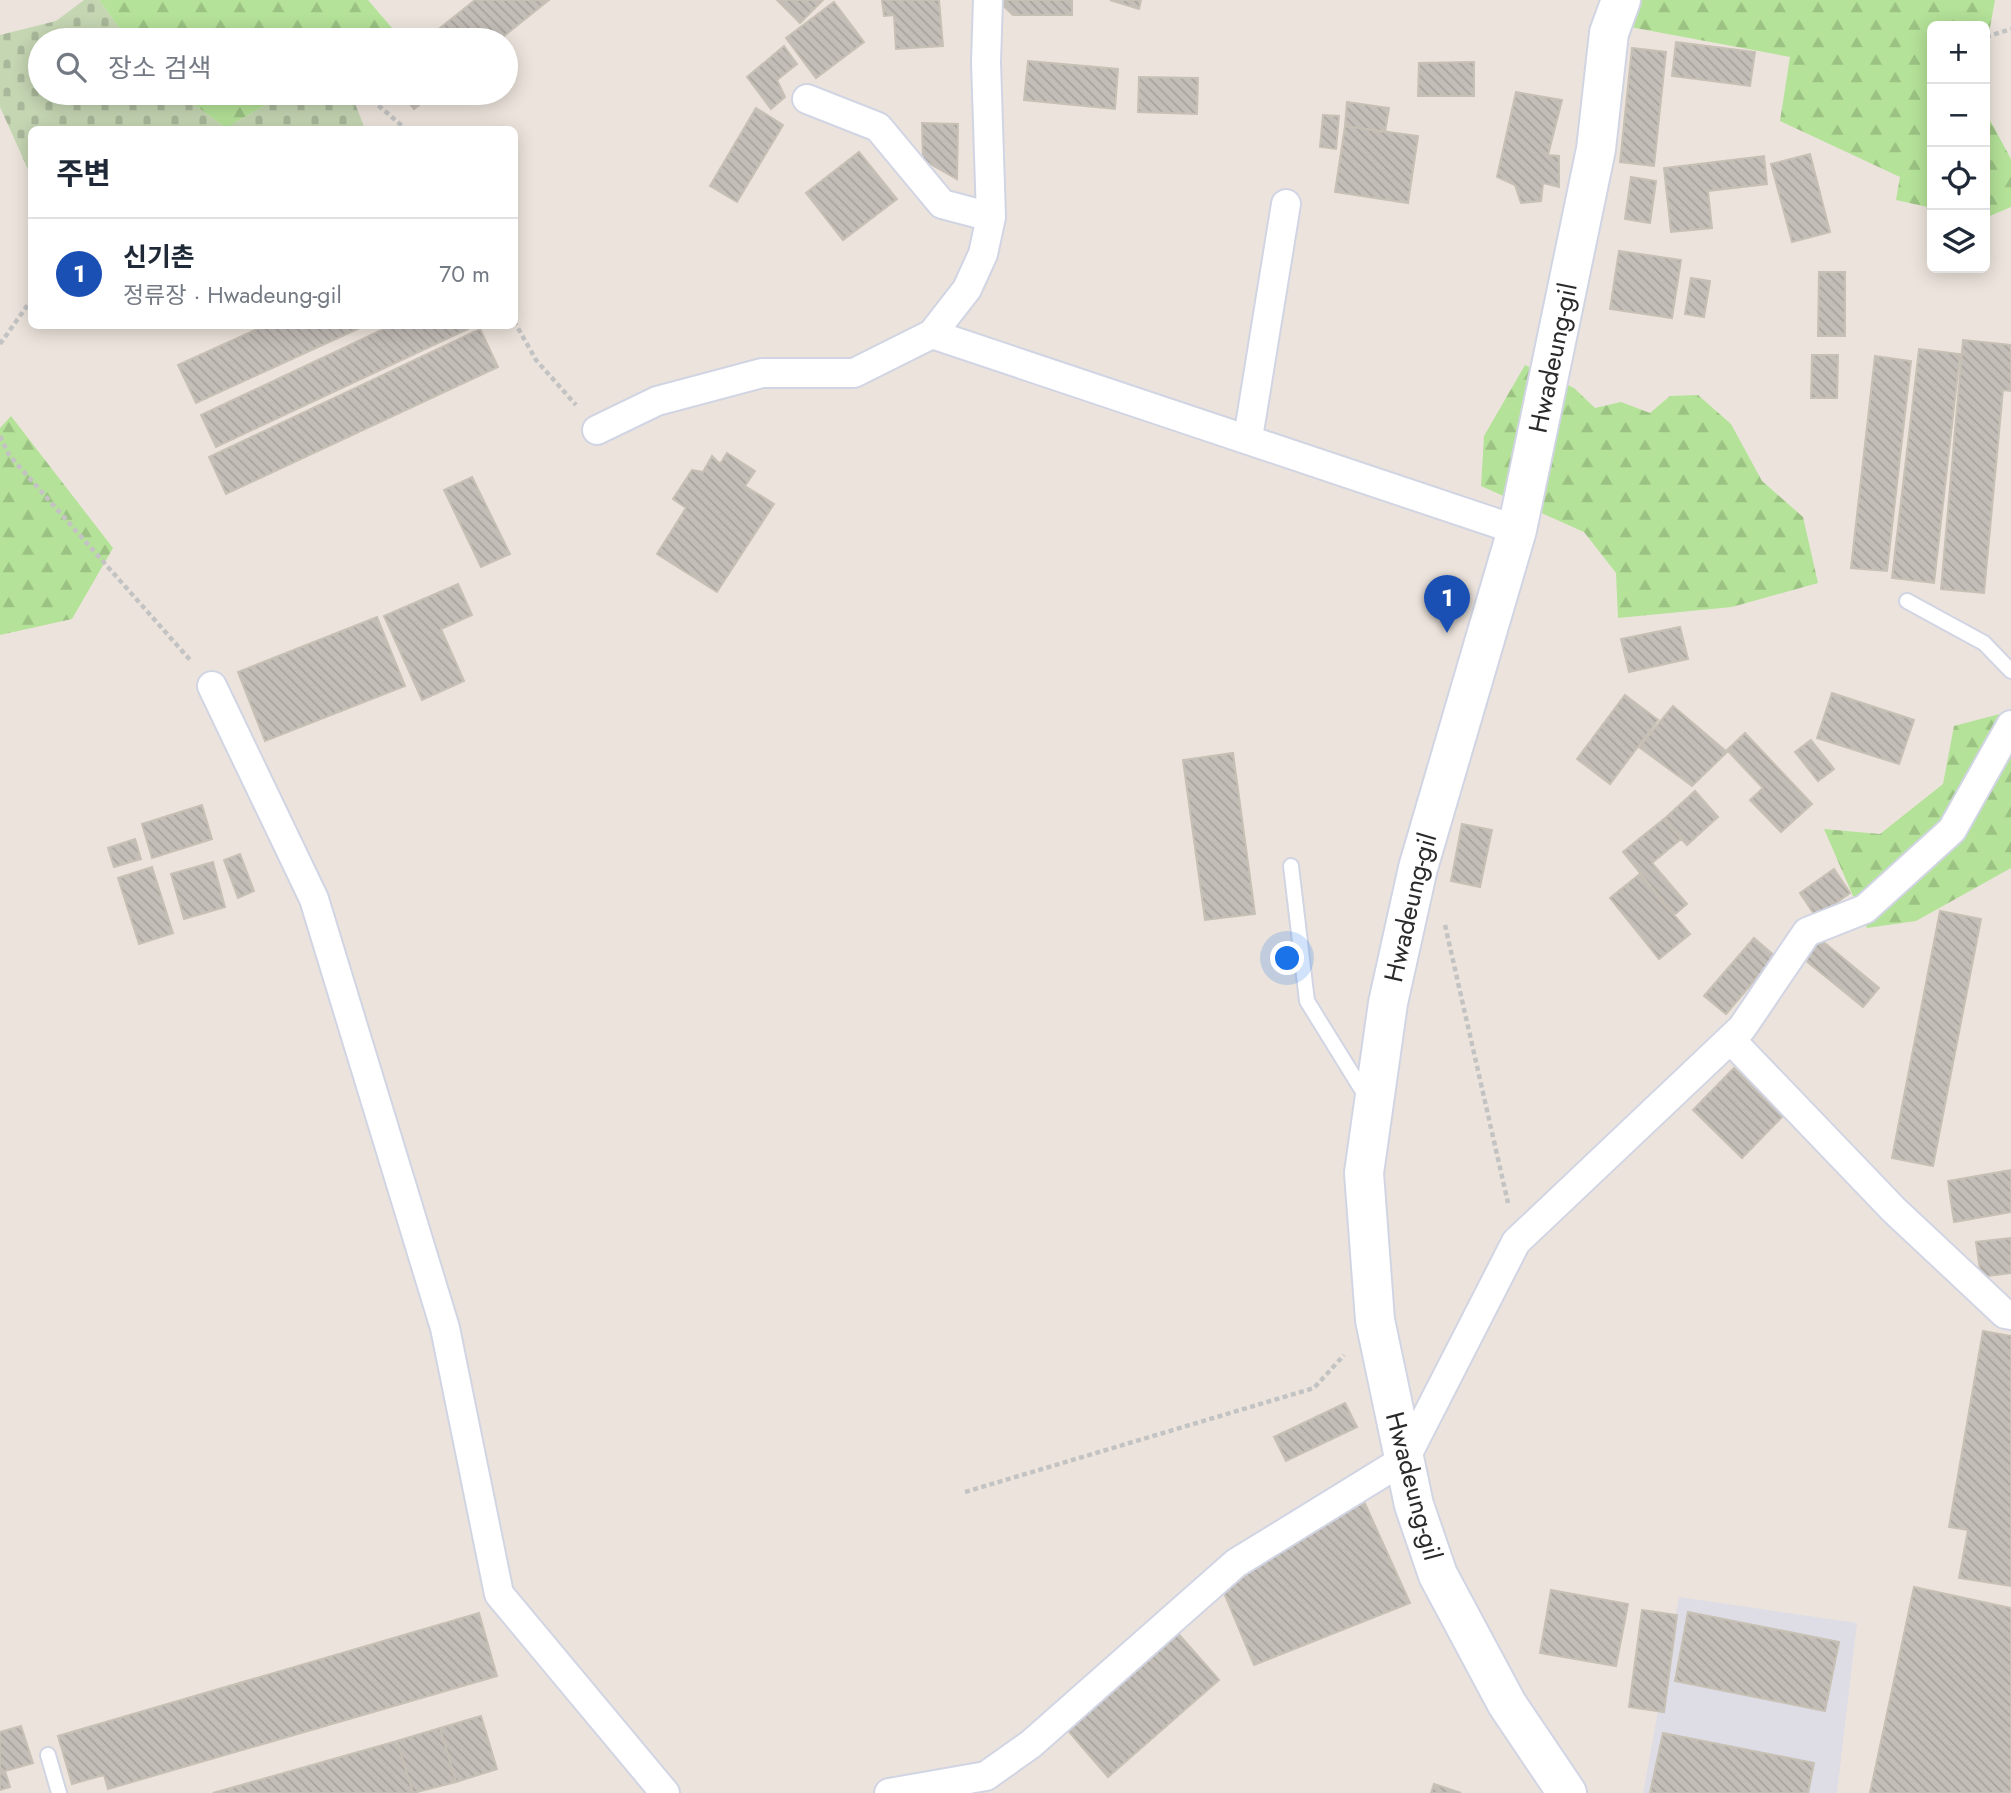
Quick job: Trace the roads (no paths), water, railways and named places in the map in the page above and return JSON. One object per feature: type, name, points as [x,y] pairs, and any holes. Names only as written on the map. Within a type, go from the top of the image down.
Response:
[{"type":"street","points":[[597,430],[657,401],[762,373],[854,373],[932,334],[967,289],[983,254],[991,217],[986,62],[988,0]]},
{"type":"street","name":"Hwadeung-gil","points":[[1566,1793],[1507,1704],[1438,1575],[1414,1505],[1375,1320],[1364,1173],[1388,1003],[1418,868],[1517,530],[1596,149],[1609,33],[1621,0]]},
{"type":"street","points":[[807,99],[878,127],[942,204],[991,217]]},
{"type":"street","points":[[1248,438],[1286,204]]},
{"type":"street","points":[[932,334],[1517,530]]},
{"type":"street","points":[[212,686],[314,899],[445,1328],[499,1594],[666,1793]]},
{"type":"street","points":[[889,1793],[986,1776],[1031,1744],[1237,1563],[1405,1459],[1516,1242],[1742,1028],[1807,932],[1865,909],[1952,831],[2011,725]]},
{"type":"street","points":[[1730,1039],[1894,1210],[2006,1314],[2011,1315]]},
{"type":"lane","points":[[1907,601],[1984,643],[2011,671]]},
{"type":"lane","points":[[1291,866],[1307,1001],[1373,1108]]},
{"type":"lane","points":[[48,1755],[59,1793]]},
{"type":"place","name":"신기촌","points":[[1447,633]]}]
